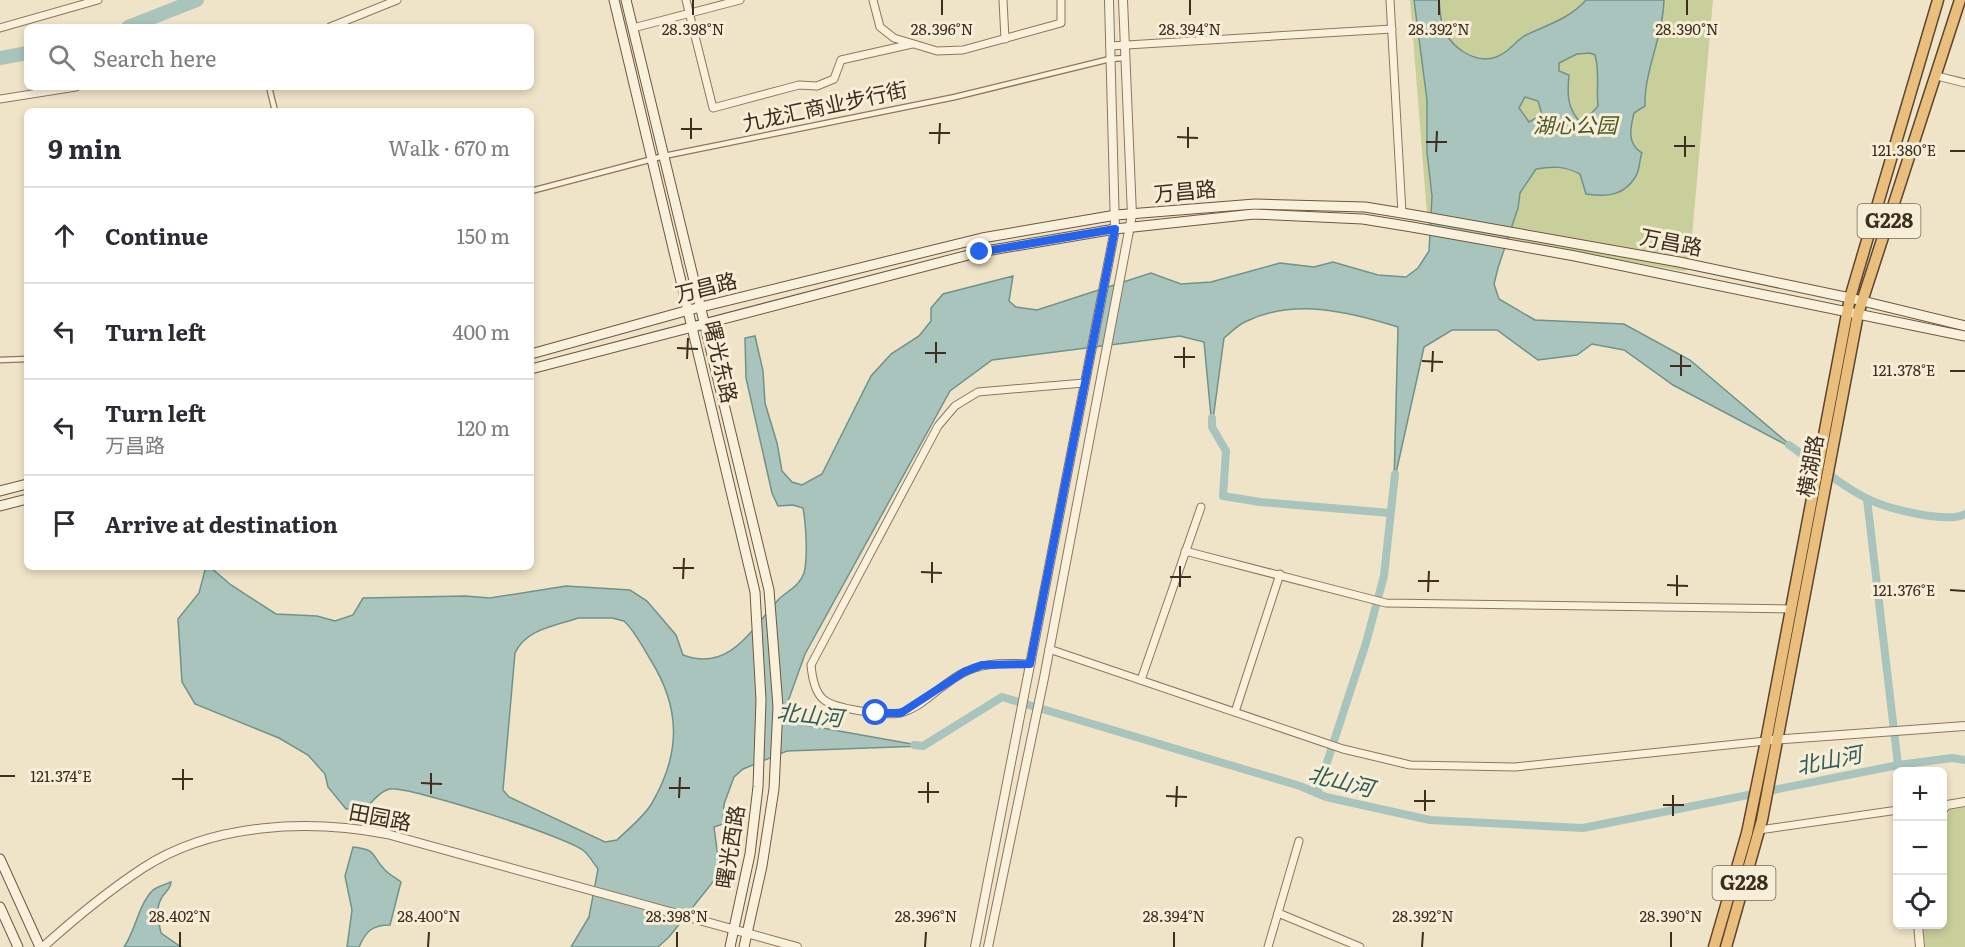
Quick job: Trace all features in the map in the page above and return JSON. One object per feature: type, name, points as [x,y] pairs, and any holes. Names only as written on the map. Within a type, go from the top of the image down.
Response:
[{"type":"highway","name":"横湖路","points":[[1726,947],[1760,825],[1824,502],[1853,313],[1850,298],[1938,0]]},
{"type":"highway","name":"横湖路","points":[[1714,947],[1747,833],[1815,492],[1823,441],[1853,313],[1862,302],[1960,0]]},
{"type":"main road","name":"曙光东路","points":[[614,0],[694,327],[755,592],[761,700],[758,787]]},
{"type":"main road","name":"曙光东路","points":[[626,0],[770,590],[778,707],[774,789]]},
{"type":"main road","name":"万昌路","points":[[534,353],[689,310],[982,238],[1116,215],[1255,204],[1365,207],[1414,215],[1679,262],[1850,298],[1965,326]]},
{"type":"main road","name":"万昌路","points":[[534,368],[980,252],[1115,229],[1254,214],[1363,219],[1412,226],[1965,336]]},
{"type":"main road","points":[[0,491],[24,485]]},
{"type":"main road","points":[[0,506],[24,501]]},
{"type":"main road","name":"曙光西路","points":[[730,947],[750,854],[758,787]]},
{"type":"main road","name":"曙光西路","points":[[744,947],[774,789]]},
{"type":"main road","points":[[0,859],[41,947]]},
{"type":"main road","points":[[0,907],[18,947]]},
{"type":"street","points":[[0,28],[98,0]]},
{"type":"street","points":[[337,24],[397,0]]},
{"type":"street","points":[[686,0],[713,108],[799,85],[817,86],[834,79],[841,60],[912,44]]},
{"type":"street","points":[[633,28],[740,0]]},
{"type":"street","points":[[873,0],[880,27],[894,38],[937,51],[963,50],[1062,23],[1061,0]]},
{"type":"street","points":[[1003,0],[1005,39]]},
{"type":"street","points":[[975,947],[1115,229],[1109,0]]},
{"type":"street","points":[[988,947],[1044,678],[1132,215],[1124,0]]},
{"type":"street","points":[[1390,0],[1402,213]]},
{"type":"street","points":[[1110,45],[1392,28]]},
{"type":"street","name":"九龙汇商业步行街","points":[[534,190],[664,156],[955,97],[1110,59],[1126,58]]},
{"type":"street","points":[[1937,76],[1965,83]]},
{"type":"street","points":[[0,99],[57,90]]},
{"type":"street","points":[[270,90],[274,108]]},
{"type":"street","points":[[0,360],[24,358]]},
{"type":"street","points":[[1030,664],[982,665],[964,672],[901,713],[884,713],[834,705],[822,699],[812,681],[811,665],[938,426],[955,406],[978,392],[1084,383]]},
{"type":"street","points":[[1141,680],[1201,507]]},
{"type":"street","points":[[1185,551],[1386,603],[1792,609]]},
{"type":"street","points":[[1235,712],[1280,574]]},
{"type":"street","points":[[1049,649],[1343,749],[1410,765],[1515,767],[1778,739],[1965,726]]},
{"type":"street","points":[[1947,806],[1965,802]]},
{"type":"street","points":[[1760,825],[1893,811]]},
{"type":"street","name":"田园路","points":[[41,947],[145,867],[204,839],[279,827],[336,827],[387,834],[581,890],[797,947]]},
{"type":"street","points":[[1268,947],[1299,841]]},
{"type":"street","points":[[1278,913],[1360,947]]},
{"type":"street","points":[[1918,929],[1920,947]]},
{"type":"green space","name":"湖心公园","points":[[1410,0],[1713,0],[1689,270],[1683,271],[1428,227]]},
{"type":"green space","points":[[1965,807],[1965,947],[1925,947],[1923,929],[1947,929],[1947,815],[1950,810]]},
{"type":"water","points":[[1414,0],[1439,0],[1442,23],[1449,39],[1455,46],[1471,56],[1488,59],[1501,55],[1526,35],[1566,17],[1586,0],[1664,0],[1663,14],[1647,80],[1645,106],[1634,113],[1631,125],[1632,141],[1642,153],[1636,176],[1626,188],[1615,194],[1594,195],[1586,194],[1580,174],[1574,171],[1558,167],[1536,169],[1520,193],[1518,208],[1494,284],[1499,299],[1535,320],[1624,324],[1690,360],[1796,450],[1673,385],[1624,350],[1592,344],[1577,355],[1538,360],[1497,330],[1452,330],[1424,347],[1394,482],[1398,327],[1342,312],[1303,309],[1265,314],[1241,324],[1224,338],[1212,427],[1204,342],[1180,336],[992,360],[950,391],[805,654],[786,707],[800,724],[923,746],[787,751],[743,769],[734,777],[724,804],[723,824],[714,827],[720,873],[669,937],[658,947],[571,947],[589,917],[598,869],[584,851],[572,844],[488,814],[403,790],[386,790],[365,809],[346,809],[328,787],[325,774],[308,755],[279,738],[195,704],[182,682],[178,619],[199,593],[205,570],[214,570],[231,585],[276,614],[317,616],[335,621],[353,615],[363,598],[465,596],[490,598],[566,586],[630,590],[647,601],[676,635],[683,655],[700,659],[714,658],[727,653],[738,645],[779,599],[800,581],[806,559],[803,508],[793,505],[778,506],[772,493],[746,378],[745,338],[755,336],[763,371],[765,403],[777,443],[782,471],[792,482],[802,485],[822,474],[871,376],[891,354],[919,336],[931,321],[931,308],[943,294],[1013,276],[1009,301],[1016,307],[1037,310],[1151,273],[1181,284],[1211,282],[1280,263],[1314,267],[1333,262],[1378,275],[1406,277],[1418,268],[1429,251],[1432,196],[1427,152],[1427,100]],"holes":[[[1577,54],[1595,55],[1598,74],[1598,106],[1582,124],[1573,113],[1569,101],[1569,75],[1559,71],[1559,63]],[[1525,97],[1538,101],[1542,115],[1529,122],[1519,108]],[[578,618],[612,618],[624,621],[632,629],[660,677],[672,713],[672,748],[662,784],[652,803],[636,823],[617,840],[605,842],[509,797],[503,790],[515,653],[520,645],[534,633]]]},
{"type":"water","points":[[353,847],[371,852],[385,870],[401,882],[390,925],[370,930],[359,947],[347,947],[352,910],[345,876]]},
{"type":"water","points":[[171,882],[159,903],[161,933],[181,947],[124,947],[148,896],[153,890]]},
{"type":"waterway","points":[[136,24],[197,0]]},
{"type":"waterway","points":[[0,58],[24,54]]},
{"type":"waterway","points":[[1212,418],[1212,427],[1226,451],[1223,496],[1260,502],[1390,513]]},
{"type":"waterway","points":[[1789,445],[1846,487],[1875,502],[1930,516],[1956,517],[1965,514]]},
{"type":"waterway","points":[[1317,793],[1366,643],[1384,576],[1395,474]]},
{"type":"waterway","points":[[1867,499],[1898,765]]},
{"type":"waterway","name":"北山河","points":[[914,745],[923,746],[1002,697],[1300,786],[1326,797],[1430,820],[1583,828],[1898,765],[1952,758],[1965,760]]},
{"type":"route","points":[[876,713],[901,713],[964,672],[982,665],[1030,664],[1115,229],[980,252]]}]
